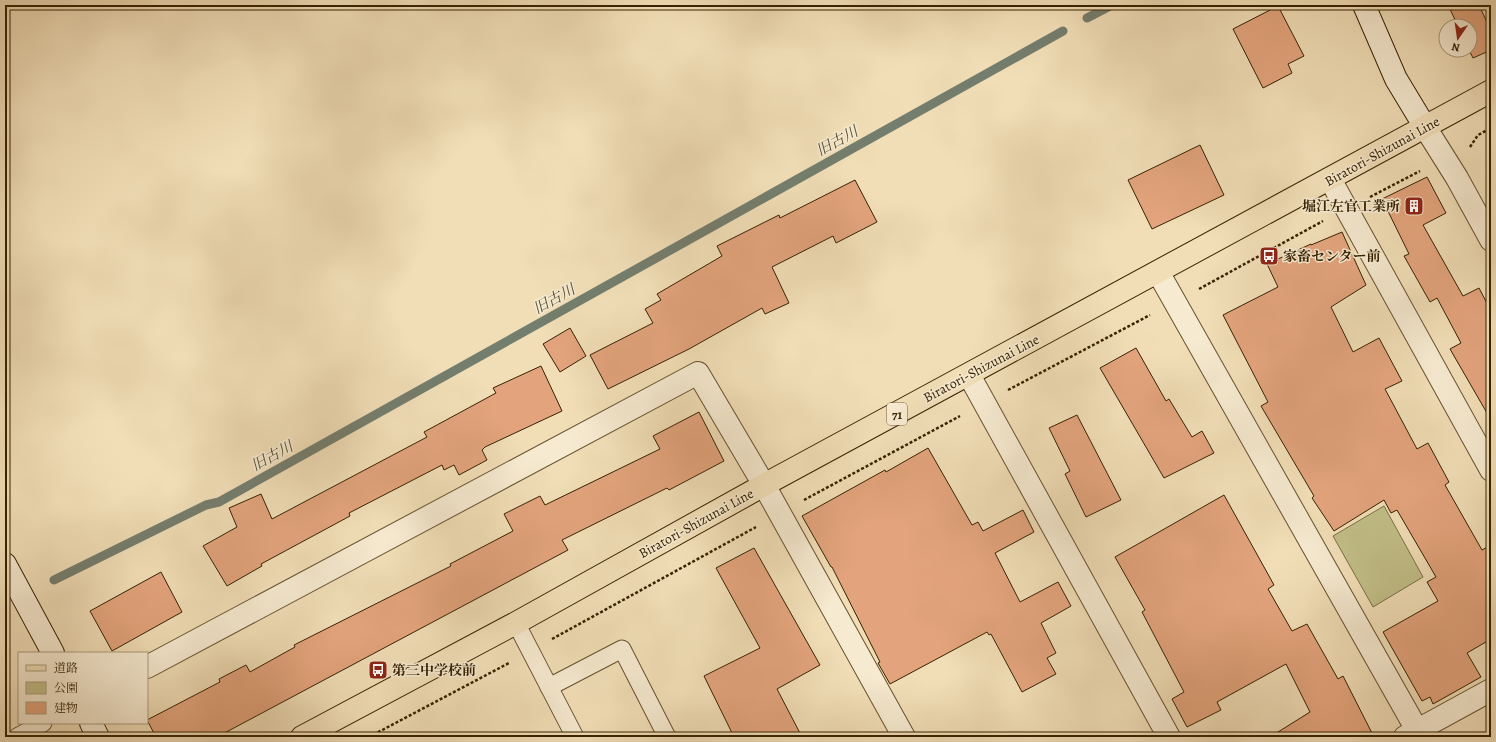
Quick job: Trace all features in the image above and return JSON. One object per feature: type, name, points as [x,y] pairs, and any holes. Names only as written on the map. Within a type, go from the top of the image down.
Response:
[{"type":"main road","name":"Biratori-Shizunai Line","points":[[302,737],[516,623],[764,485],[1491,91]]},
{"type":"street","points":[[1364,5],[1396,79],[1457,178],[1491,240]]},
{"type":"street","points":[[1330,179],[1491,470]]},
{"type":"street","points":[[1158,272],[1411,734],[1491,690]]},
{"type":"street","points":[[148,666],[698,373],[780,513],[904,737]]},
{"type":"street","points":[[969,375],[1169,737]]},
{"type":"street","points":[[5,564],[53,652]]},
{"type":"street","points":[[92,724],[98,737]]},
{"type":"lane","points":[[516,623],[575,737]]},
{"type":"lane","points":[[549,687],[622,649],[668,737]]},
{"type":"lane","points":[[17,737],[41,724]]},
{"type":"path","points":[[1467,151],[1478,135],[1491,128]]},
{"type":"path","points":[[370,737],[530,651],[780,513],[1346,209],[1424,169]]},
{"type":"green space","points":[[1384,506],[1423,577],[1373,607],[1333,536]]},
{"type":"building","points":[[1448,5],[1479,5],[1491,31],[1491,50],[1478,56],[1478,18],[1454,18]]},
{"type":"building","points":[[1278,6],[1304,56],[1288,64],[1292,73],[1263,88],[1233,29]]},
{"type":"building","points":[[1200,145],[1224,195],[1152,229],[1128,180]]},
{"type":"building","points":[[1427,177],[1446,213],[1423,225],[1463,296],[1479,288],[1491,311],[1491,420],[1450,349],[1461,343],[1437,298],[1430,302],[1404,256],[1409,254],[1382,199]]},
{"type":"building","points":[[855,180],[877,222],[836,243],[833,236],[772,267],[789,303],[765,314],[762,308],[689,349],[608,389],[590,355],[653,323],[645,309],[661,300],[657,294],[722,256],[717,246],[779,215],[780,218]]},
{"type":"building","points":[[1342,232],[1366,285],[1331,307],[1353,352],[1379,338],[1402,381],[1385,389],[1417,449],[1428,443],[1449,482],[1445,485],[1482,550],[1491,545],[1491,639],[1467,653],[1481,677],[1433,704],[1430,697],[1422,701],[1383,632],[1438,601],[1427,582],[1436,577],[1397,510],[1391,513],[1384,500],[1334,531],[1312,498],[1314,496],[1261,406],[1268,402],[1223,315],[1278,287],[1267,264]]},
{"type":"building","points":[[570,328],[586,356],[560,372],[543,344]]},
{"type":"building","points":[[1136,348],[1166,401],[1169,399],[1192,437],[1202,431],[1214,453],[1164,478],[1100,368]]},
{"type":"building","points":[[541,366],[562,411],[485,447],[482,450],[487,460],[459,475],[454,465],[444,470],[442,465],[349,513],[350,516],[261,564],[262,566],[227,586],[203,546],[237,527],[229,508],[261,494],[272,519],[427,437],[424,432],[496,393],[493,388]]},
{"type":"building","points":[[699,412],[724,461],[669,490],[667,488],[562,540],[568,550],[217,737],[156,737],[148,719],[220,682],[219,679],[246,665],[250,672],[295,647],[294,645],[451,566],[450,564],[513,531],[504,514],[540,496],[545,505],[660,449],[653,436]]},
{"type":"building","points":[[1077,415],[1121,500],[1086,517],[1065,474],[1070,471],[1049,428]]},
{"type":"building","points":[[928,448],[972,525],[978,522],[983,531],[1023,510],[1034,532],[995,553],[1020,602],[1058,582],[1071,606],[1041,623],[1056,653],[1047,658],[1056,674],[1022,692],[991,634],[989,635],[987,632],[890,684],[878,663],[880,662],[832,567],[802,516]]},
{"type":"building","points":[[1224,495],[1274,585],[1268,589],[1292,631],[1307,624],[1338,679],[1343,676],[1374,737],[1270,737],[1310,712],[1286,664],[1217,702],[1221,710],[1187,727],[1172,699],[1184,692],[1142,612],[1145,610],[1115,557]]},
{"type":"building","points":[[754,548],[820,665],[777,689],[802,737],[734,737],[704,676],[760,648],[716,568]]},
{"type":"building","points":[[161,572],[182,612],[112,651],[90,611]]},
{"type":"waterway","name":"旧古川","points":[[1087,18],[1112,5]]},
{"type":"waterway","name":"旧古川","points":[[54,580],[206,505],[219,502],[1063,31]]},
{"type":"place","name":"堀江左官工業所","points":[[1414,206]]},
{"type":"place","name":"家畜センター前","points":[[1269,256]]},
{"type":"place","name":"第三中学校前","points":[[378,670]]}]
